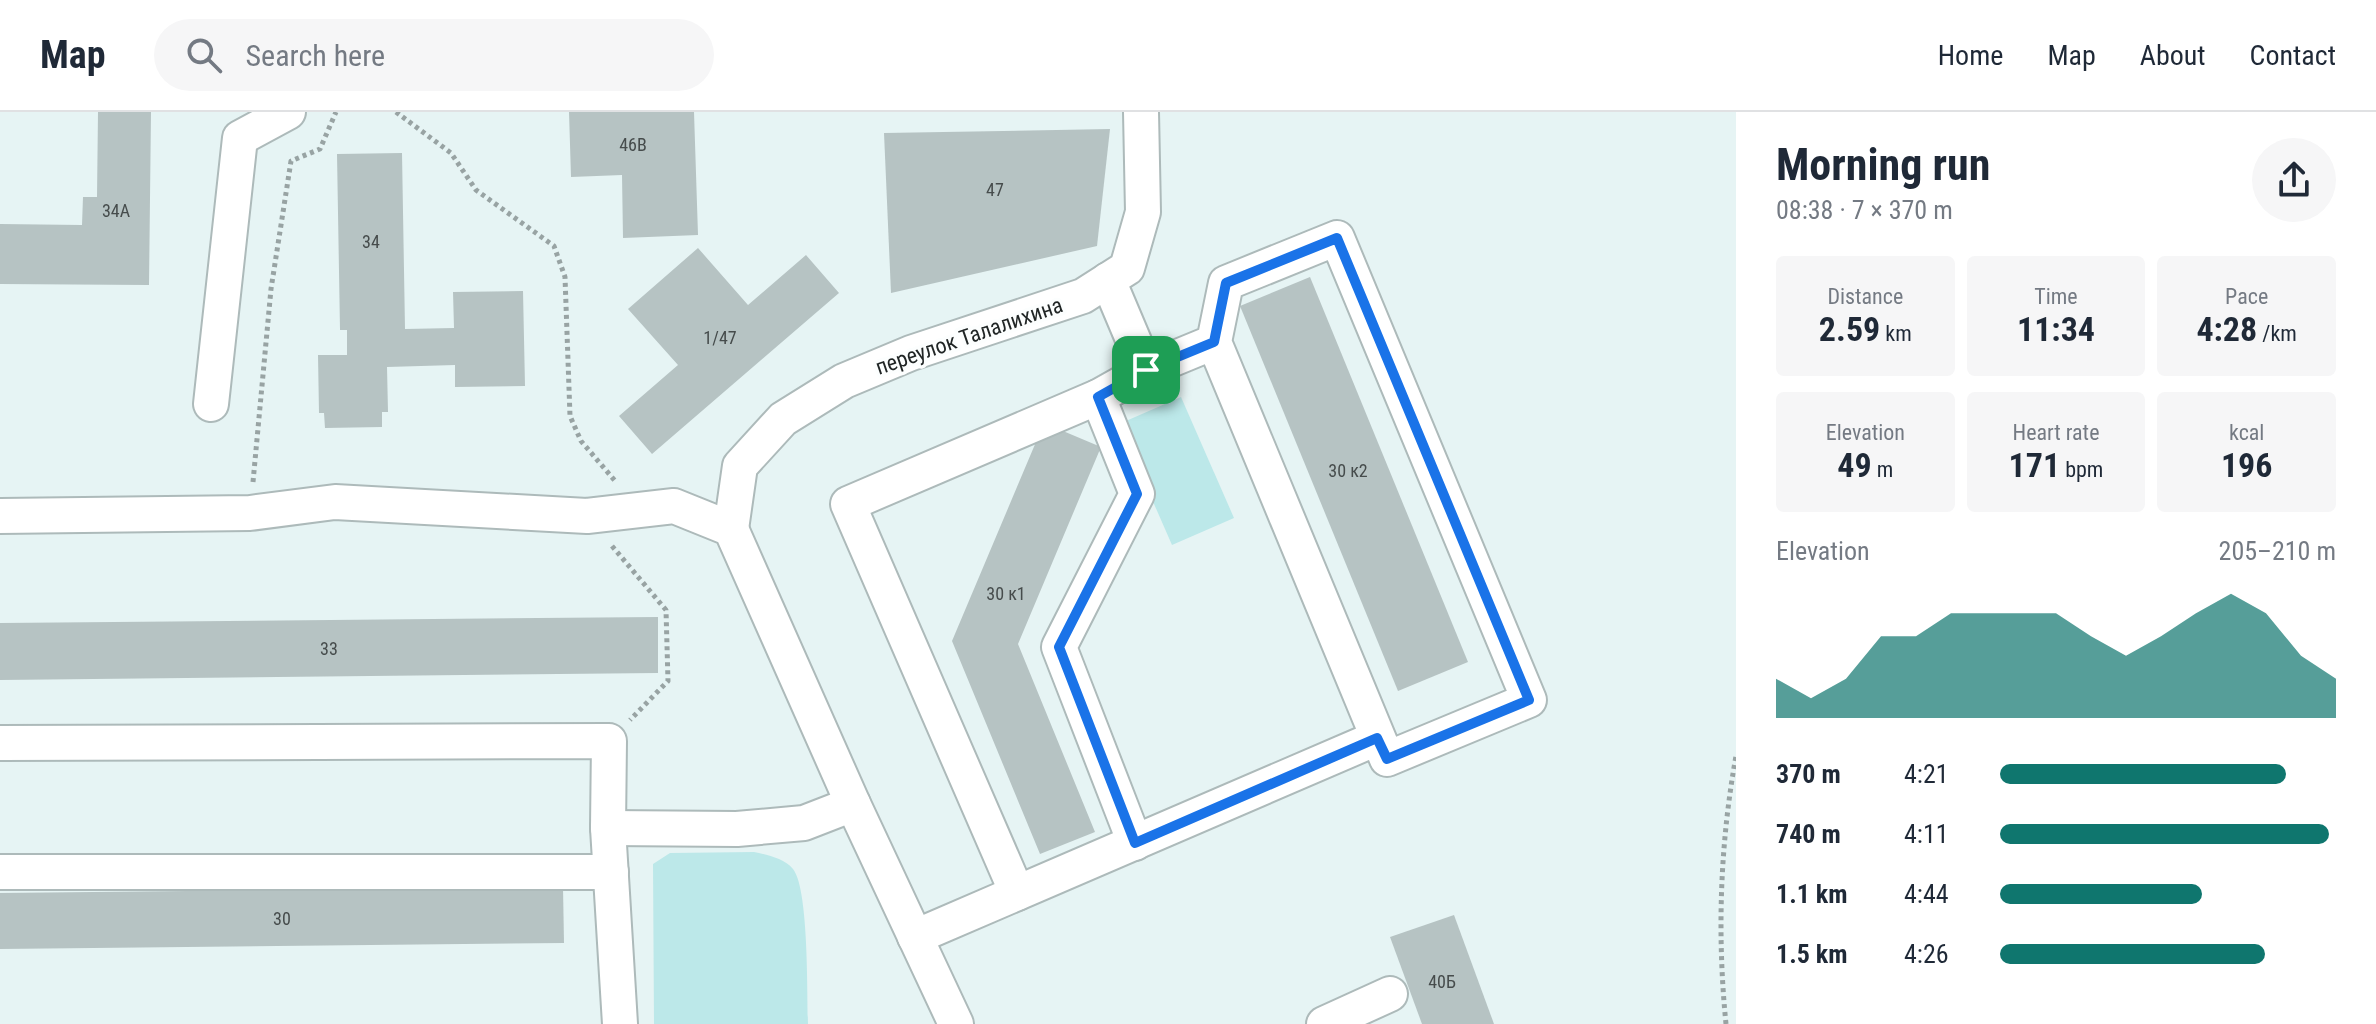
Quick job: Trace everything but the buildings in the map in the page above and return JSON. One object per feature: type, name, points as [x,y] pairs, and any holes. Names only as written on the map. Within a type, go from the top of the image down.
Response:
[{"type":"street","points":[[211,404],[240,138],[288,112]]},
{"type":"street","name":"переулок Талалихина","points":[[731,529],[740,466],[783,419],[844,381],[911,353],[1083,296],[1127,268],[1143,212],[1141,112]]},
{"type":"street","points":[[1337,238],[1529,700],[1387,759],[1214,342],[1226,283],[1337,238]]},
{"type":"street","points":[[1108,280],[1146,370]]},
{"type":"street","points":[[1017,893],[848,504],[1098,397],[1146,370],[1214,342]]},
{"type":"street","points":[[1098,397],[1137,494],[1059,647],[1135,843]]},
{"type":"street","points":[[0,516],[250,513],[335,502],[587,516],[674,506],[731,529],[853,804],[956,1024]]},
{"type":"street","points":[[915,937],[1377,738]]},
{"type":"street","points":[[0,743],[609,741],[608,828],[620,1024]]},
{"type":"street","points":[[608,828],[737,829],[804,823],[853,804]]},
{"type":"street","points":[[0,872],[611,872]]},
{"type":"street","points":[[1324,1024],[1390,994]]},
{"type":"path","points":[[250,513],[271,289],[291,161],[320,149],[336,112]]},
{"type":"path","points":[[396,112],[451,153],[476,190],[554,246],[565,277],[570,416],[581,441],[619,485]]},
{"type":"path","points":[[587,516],[666,610],[668,681],[609,741]]},
{"type":"path","points":[[1726,1024],[1721,886],[1726,821],[1736,756]]},
{"type":"shaded area","points":[[1181,397],[1234,518],[1172,545],[1119,424]]},
{"type":"shaded area","points":[[754,852],[785,862],[798,880],[805,919],[808,1024],[654,1024],[653,864],[670,853]]},
{"type":"route","points":[[1337,238],[1529,700],[1387,759],[1377,738],[1135,843],[1059,647],[1137,494],[1098,397],[1146,370],[1214,342],[1226,283],[1337,238]]}]
